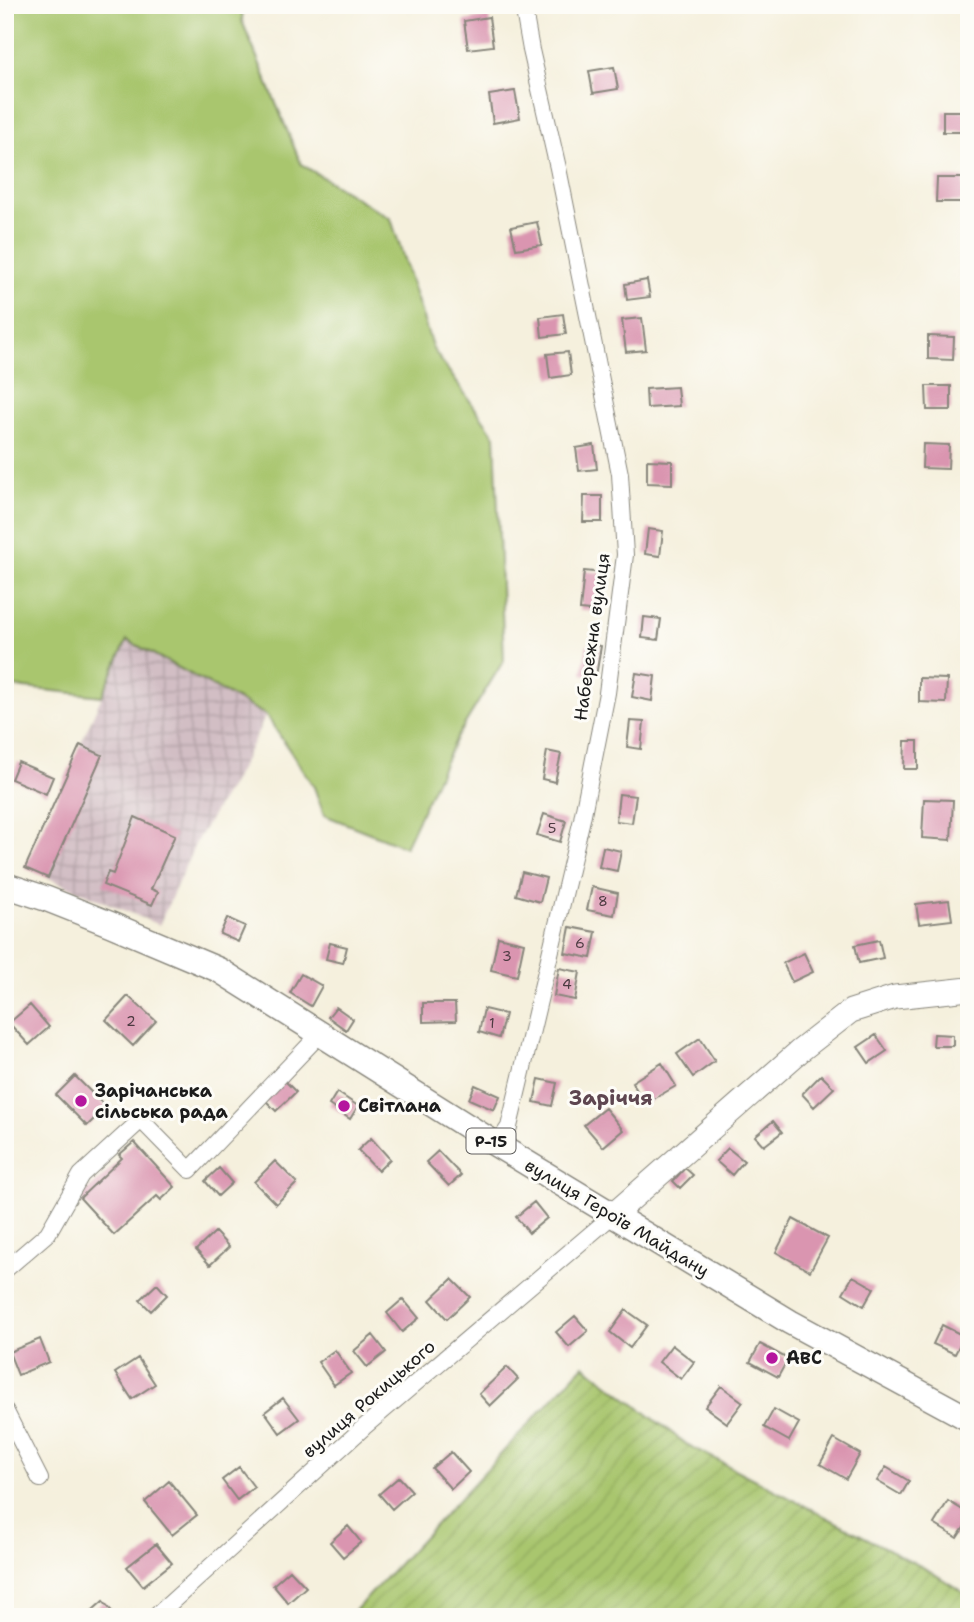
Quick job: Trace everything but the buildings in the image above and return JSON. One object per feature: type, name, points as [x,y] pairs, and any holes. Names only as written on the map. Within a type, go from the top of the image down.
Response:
[{"type":"main road","name":"вулиця Героїв Майдану","points":[[5,885],[98,919],[219,970],[497,1145],[790,1322],[969,1419]]},
{"type":"street","name":"Набережна вулиця","points":[[497,1145],[509,1127],[582,819],[607,693],[625,555],[620,474],[523,5]]},
{"type":"street","points":[[613,1215],[801,1050],[851,1011],[895,996],[969,989]]},
{"type":"street","points":[[5,1270],[48,1233],[81,1175],[141,1120],[190,1170],[320,1034]]},
{"type":"street","name":"вулиця Рокицького","points":[[155,1617],[364,1427],[613,1215]]},
{"type":"street","points":[[5,1410],[40,1479]]},
{"type":"shaded area","points":[[127,640],[266,715],[238,773],[197,840],[159,925],[25,868]]},
{"type":"green space","points":[[5,5],[243,5],[242,21],[301,164],[391,219],[433,349],[495,436],[504,660],[455,740],[405,847],[324,815],[314,787],[266,715],[127,640],[102,696],[5,686]]},
{"type":"green space","points":[[584,1365],[686,1444],[930,1571],[969,1596],[969,1617],[349,1617]]},
{"type":"place","name":"Зарічанська сільська рада","points":[[81,1101]]},
{"type":"place","name":"Світлана","points":[[344,1106]]},
{"type":"place","name":"ABC","points":[[772,1358]]},
{"type":"district","name":"Заріччя","points":[[611,1098]]}]
